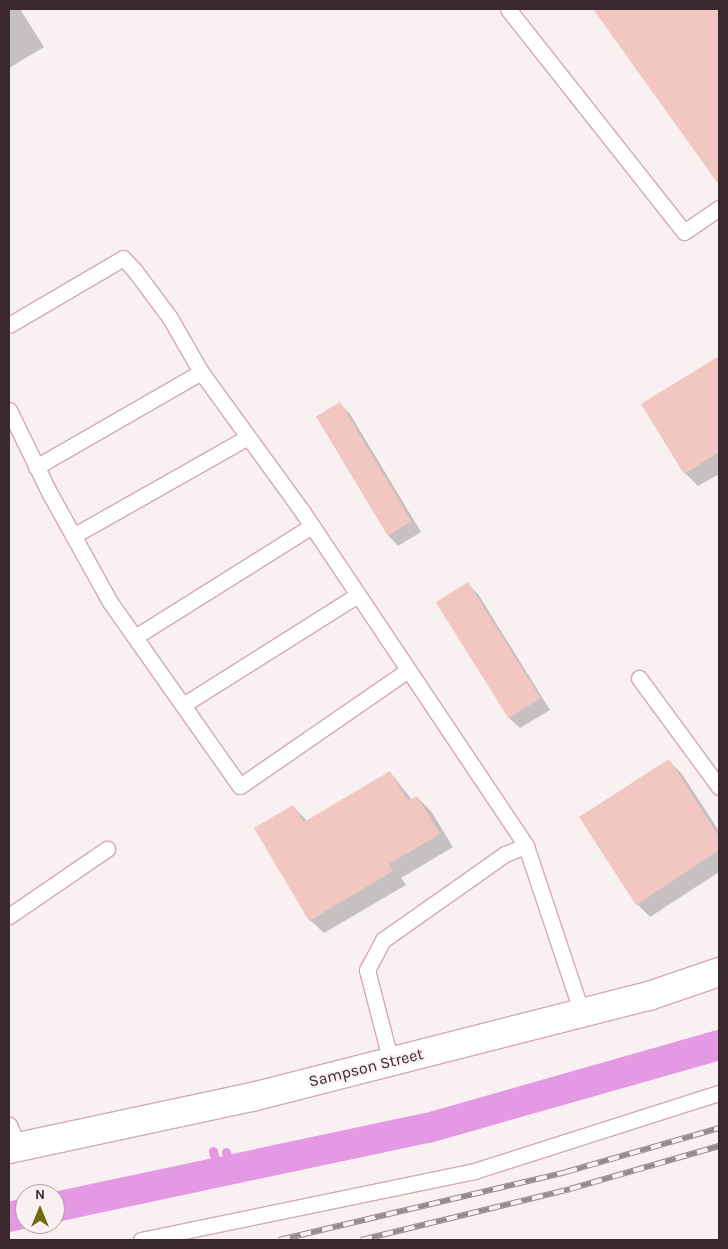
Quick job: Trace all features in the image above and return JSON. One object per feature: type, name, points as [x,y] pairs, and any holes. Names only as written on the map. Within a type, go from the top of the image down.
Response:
[{"type":"street","name":"Sampson Street","points":[[12,1140],[252,1097],[582,1013],[719,972]]},
{"type":"lane","points":[[508,9],[684,232],[719,208]]},
{"type":"lane","points":[[9,325],[123,258],[170,318],[201,372],[312,526],[526,846],[582,1013]]},
{"type":"lane","points":[[36,467],[201,372]]},
{"type":"lane","points":[[9,410],[36,467],[110,602],[240,786],[408,670]]},
{"type":"lane","points":[[73,536],[248,437]]},
{"type":"lane","points":[[135,637],[312,526]]},
{"type":"lane","points":[[183,705],[358,595]]},
{"type":"lane","points":[[639,678],[719,787]]},
{"type":"lane","points":[[391,1062],[367,970],[383,940],[505,854],[526,846]]},
{"type":"lane","points":[[9,916],[107,849]]},
{"type":"lane","points":[[141,1240],[474,1171],[719,1093]]},
{"type":"building","points":[[593,9],[719,9],[719,185]]},
{"type":"building","points":[[719,356],[719,452],[684,474],[641,404]]},
{"type":"building","points":[[340,402],[412,521],[388,536],[316,416]]},
{"type":"building","points":[[468,582],[541,698],[508,718],[436,602]]},
{"type":"building","points":[[669,759],[719,837],[719,850],[636,905],[579,817]]},
{"type":"building","points":[[390,771],[408,801],[417,796],[440,834],[389,864],[393,871],[309,921],[254,828],[293,805],[304,822]]},
{"type":"waterway","points":[[65,1205],[428,1128],[719,1045]]},
{"type":"waterway","points":[[213,1151],[218,1172]]},
{"type":"waterway","points":[[226,1152],[231,1170]]},
{"type":"waterway","points":[[9,1217],[15,1216]]},
{"type":"railway","points":[[279,1240],[566,1172],[719,1128]]},
{"type":"railway","points":[[361,1240],[570,1189],[719,1146]]}]
